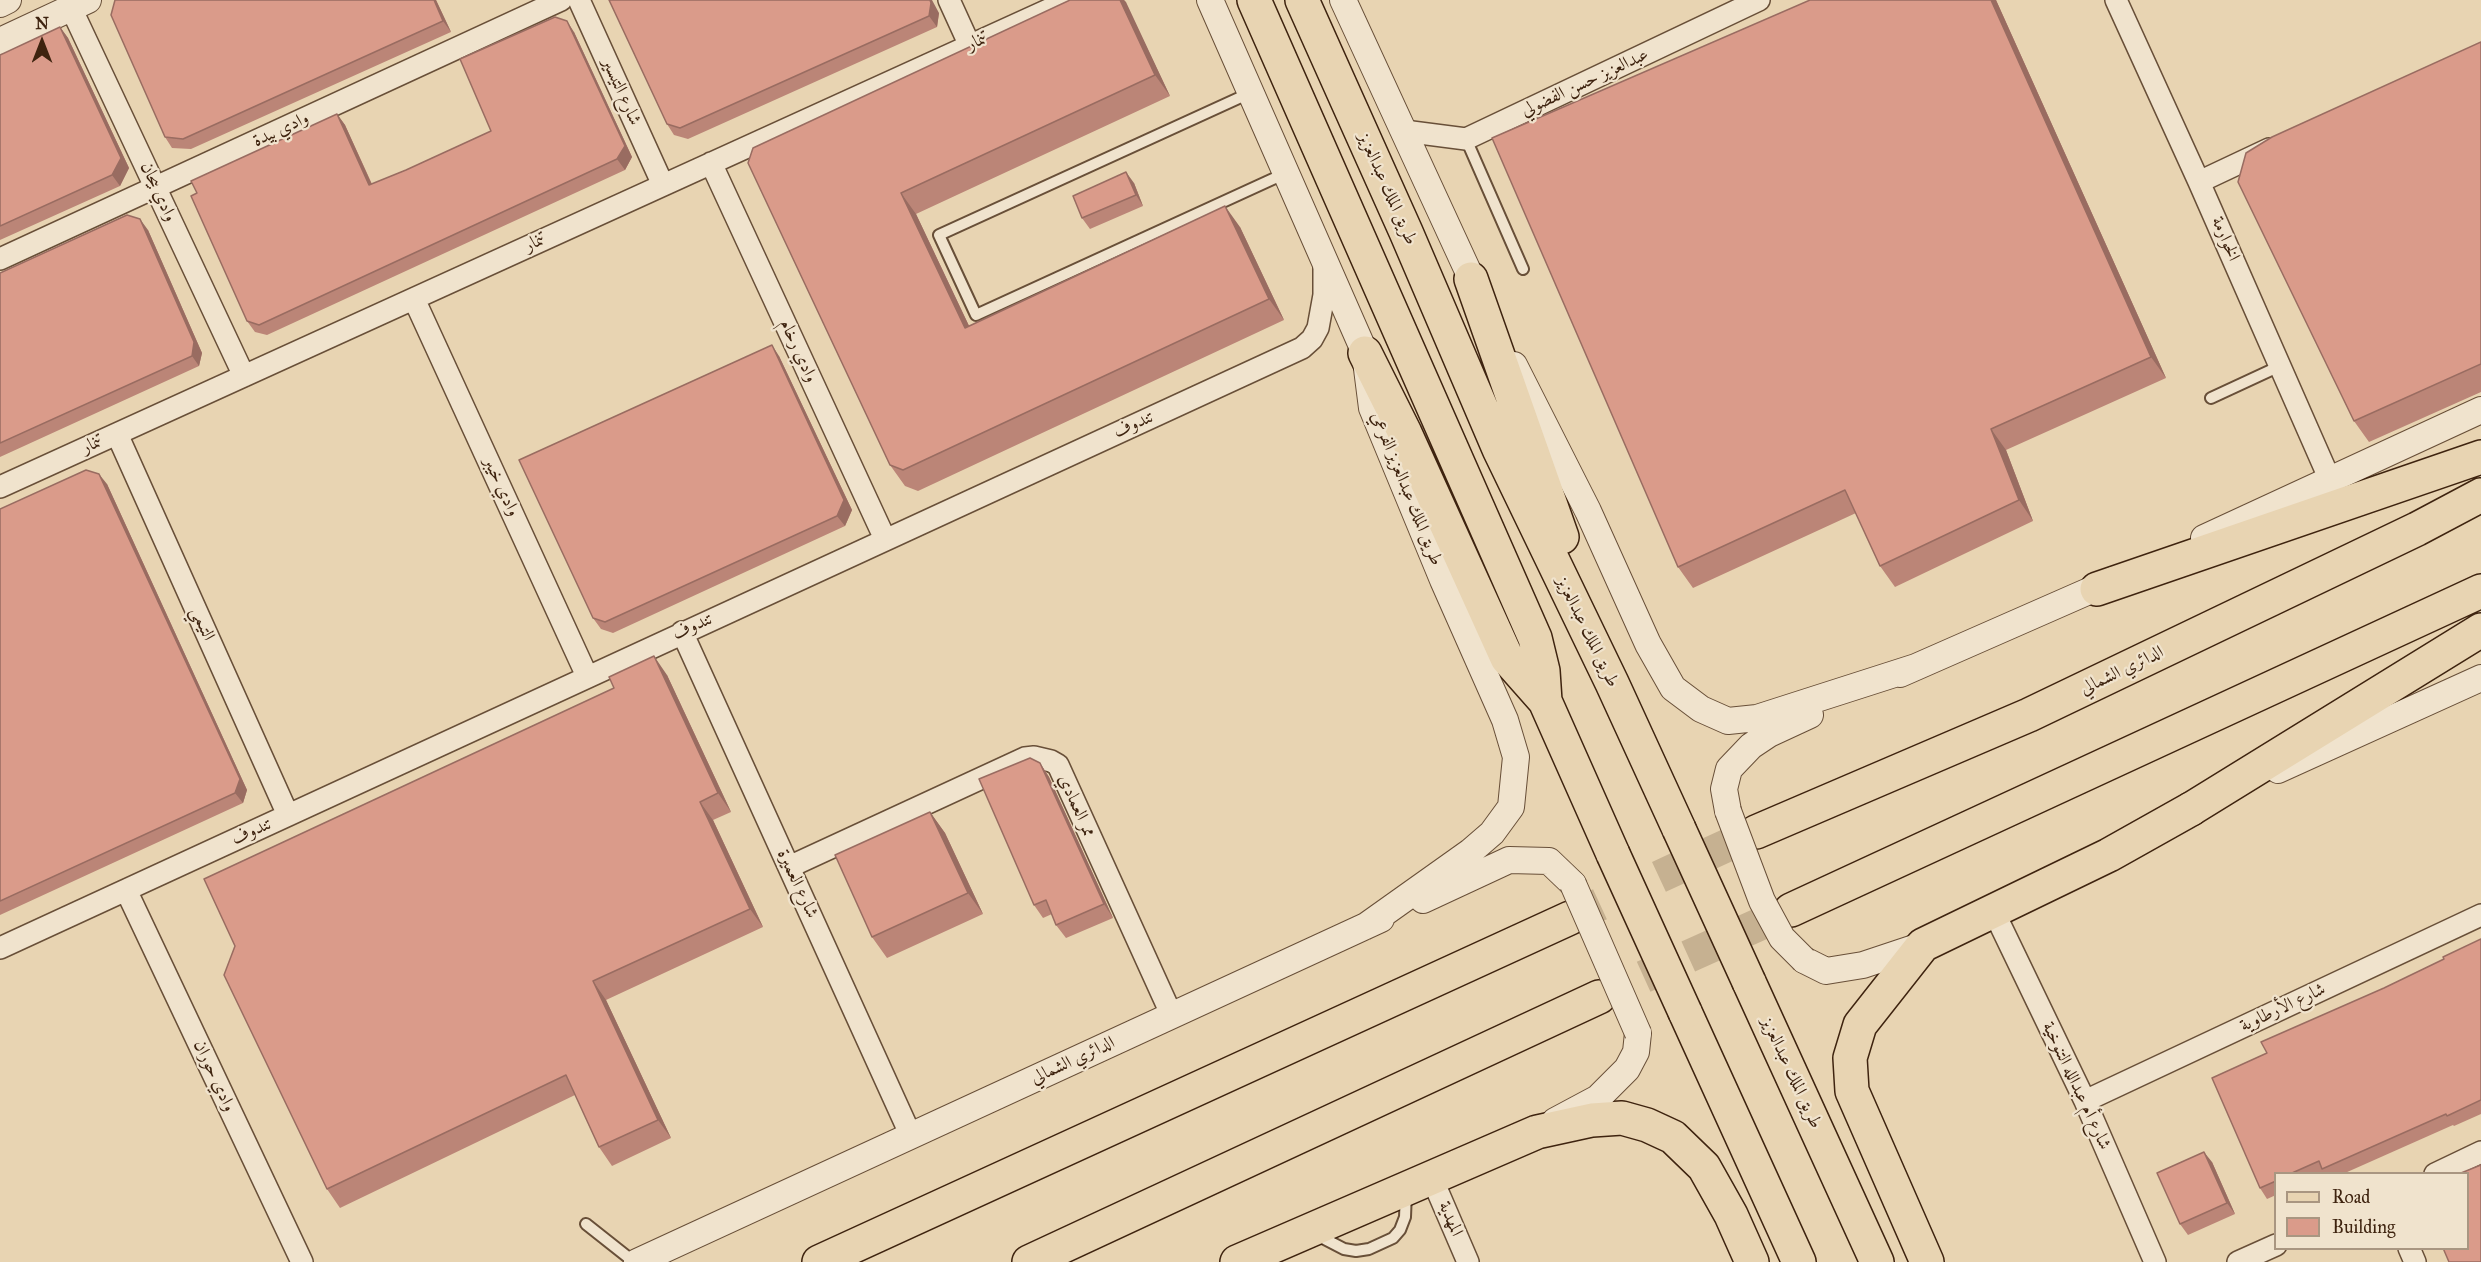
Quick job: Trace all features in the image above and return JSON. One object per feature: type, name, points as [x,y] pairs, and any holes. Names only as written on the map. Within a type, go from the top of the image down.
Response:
[{"type":"main road","points":[[1254,0],[1430,395],[1535,638],[1543,671],[1545,701]]},
{"type":"main road","name":"طريق الملك عبدالعزيز","points":[[1302,0],[1499,449],[1612,683],[1877,1262]]},
{"type":"main road","points":[[1471,279],[1612,683]]},
{"type":"main road","points":[[1365,353],[1406,433],[1508,658],[1545,701],[1799,1262]]},
{"type":"main road","points":[[2097,589],[2481,457]]},
{"type":"main road","name":"الدائري الشمالي","points":[[1755,832],[2029,715],[2417,529],[2481,495]]},
{"type":"main road","points":[[1791,910],[2481,591]]},
{"type":"main road","points":[[1927,1262],[1852,1091],[1850,1058],[1860,1025],[1923,945],[2109,855],[2191,809],[2481,630]]},
{"type":"main road","points":[[819,1262],[1570,918]]},
{"type":"main road","points":[[1029,1262],[1599,997]]},
{"type":"main road","points":[[1236,1262],[1537,1132],[1592,1120],[1622,1118],[1647,1125],[1673,1137],[1704,1167],[1731,1215],[1752,1262]]},
{"type":"street","points":[[0,4],[8,0]]},
{"type":"street","name":"وادي بيدة","points":[[0,259],[561,0]]},
{"type":"street","name":"شارع التيسير","points":[[579,0],[663,185]]},
{"type":"street","points":[[949,0],[970,45]]},
{"type":"street","name":"تنمار","points":[[0,487],[1070,0]]},
{"type":"street","name":"طريق الملك عبدالعزيز الفرعي","points":[[1210,0],[1365,353],[1372,408],[1443,580],[1505,720],[1516,757],[1511,807],[1492,833],[1470,852],[1366,926]]},
{"type":"street","points":[[1343,0],[1471,279],[1588,512],[1648,644],[1673,688],[1701,709],[1728,721],[1757,718],[1916,667]]},
{"type":"street","name":"عبدالعزيز حسن الفضولي","points":[[1466,139],[1759,0]]},
{"type":"street","name":"الخوارمة","points":[[2116,0],[2330,480]]},
{"type":"street","points":[[0,40],[80,4]]},
{"type":"street","name":"وادي بيحان","points":[[80,4],[155,187],[244,376]]},
{"type":"street","points":[[1404,131],[1466,139]]},
{"type":"street","points":[[2199,182],[2286,141]]},
{"type":"street","name":"وادي رخام","points":[[711,163],[885,539]]},
{"type":"street","name":"تندوف","points":[[0,948],[1302,348],[1312,339],[1318,328],[1324,295],[1324,261]]},
{"type":"street","name":"وادي خيبر","points":[[414,299],[587,676]]},
{"type":"street","points":[[1923,945],[1863,965],[1826,971],[1804,960],[1782,938],[1762,901],[1728,811],[1724,789],[1729,769],[1751,746],[1769,734],[1916,667],[2097,589],[2481,410]]},
{"type":"street","name":"التيمي","points":[[117,434],[288,815]]},
{"type":"street","name":"شارع العميرة","points":[[682,632],[910,1136]]},
{"type":"street","points":[[2191,809],[2481,678]]},
{"type":"street","name":"ممر العمادي","points":[[789,867],[1025,758],[1051,760],[1058,765],[1172,1016]]},
{"type":"street","name":"الدائري الشمالي","points":[[636,1262],[1509,860],[1548,861],[1573,884],[1638,1033],[1636,1052],[1627,1069],[1598,1098],[1537,1132]]},
{"type":"street","name":"وادي حوران","points":[[126,890],[302,1262]]},
{"type":"street","name":"شارع أم عبدالله التنوخية","points":[[1994,912],[2085,1101],[2155,1262]]},
{"type":"street","name":"شارع الأرطاوية","points":[[2085,1101],[2481,915]]},
{"type":"street","points":[[2437,1172],[2481,1152]]},
{"type":"street","name":"المهدية","points":[[1419,1182],[1468,1262]]},
{"type":"street","points":[[2238,1262],[2274,1246]]},
{"type":"lane","points":[[1252,92],[939,235],[976,315],[1286,173]]},
{"type":"lane","points":[[1466,139],[1522,269]]},
{"type":"lane","points":[[2211,398],[2280,366]]},
{"type":"lane","points":[[586,1224],[636,1262]]},
{"type":"building","points":[[115,0],[434,0],[443,21],[183,139],[165,137],[111,15]]},
{"type":"building","points":[[609,0],[930,0],[931,3],[929,16],[680,128],[667,124]]},
{"type":"building","points":[[1070,0],[1120,0],[1155,75],[901,193],[965,328],[1225,206],[1269,299],[903,470],[890,465],[748,163],[753,148]]},
{"type":"building","points":[[1810,0],[1991,0],[2151,357],[1991,429],[2019,500],[1880,566],[1845,490],[1678,567],[1492,138]]},
{"type":"building","points":[[555,17],[567,21],[625,146],[617,159],[259,325],[247,321],[191,196],[197,193],[191,181],[337,114],[369,185],[406,170],[491,131],[460,59]]},
{"type":"building","points":[[60,27],[121,158],[112,175],[0,226],[0,55]]},
{"type":"building","points":[[2481,42],[2481,364],[2354,421],[2238,182],[2246,153],[2272,137]]},
{"type":"building","points":[[1126,172],[1136,195],[1082,218],[1073,196]]},
{"type":"building","points":[[127,215],[140,219],[194,342],[192,356],[0,443],[0,273]]},
{"type":"building","points":[[772,345],[844,500],[837,516],[605,622],[593,618],[519,460]]},
{"type":"building","points":[[86,470],[99,474],[240,779],[235,793],[0,901],[0,509]]},
{"type":"building","points":[[654,656],[718,793],[700,802],[750,909],[593,981],[658,1120],[599,1147],[566,1075],[327,1189],[224,975],[235,946],[204,879],[614,688],[609,677]]},
{"type":"building","points":[[1030,758],[1040,763],[1104,904],[1056,925],[1046,900],[1034,905],[979,779]]},
{"type":"building","points":[[930,812],[968,893],[872,937],[835,855]]},
{"type":"building","points":[[2481,939],[2481,1100],[2322,1169],[2319,1161],[2294,1172],[2274,1172],[2274,1182],[2260,1188],[2212,1078],[2267,1053],[2261,1042],[2384,988],[2444,959],[2443,957]]},
{"type":"building","points":[[2204,1152],[2227,1203],[2180,1224],[2157,1173]]},
{"type":"building","points":[[2481,1165],[2481,1262],[2449,1262],[2444,1250],[2469,1250],[2469,1172],[2464,1172]]},
{"type":"tunnel","points":[[1570,918],[1756,832]]},
{"type":"tunnel","points":[[1599,997],[1791,910]]}]
